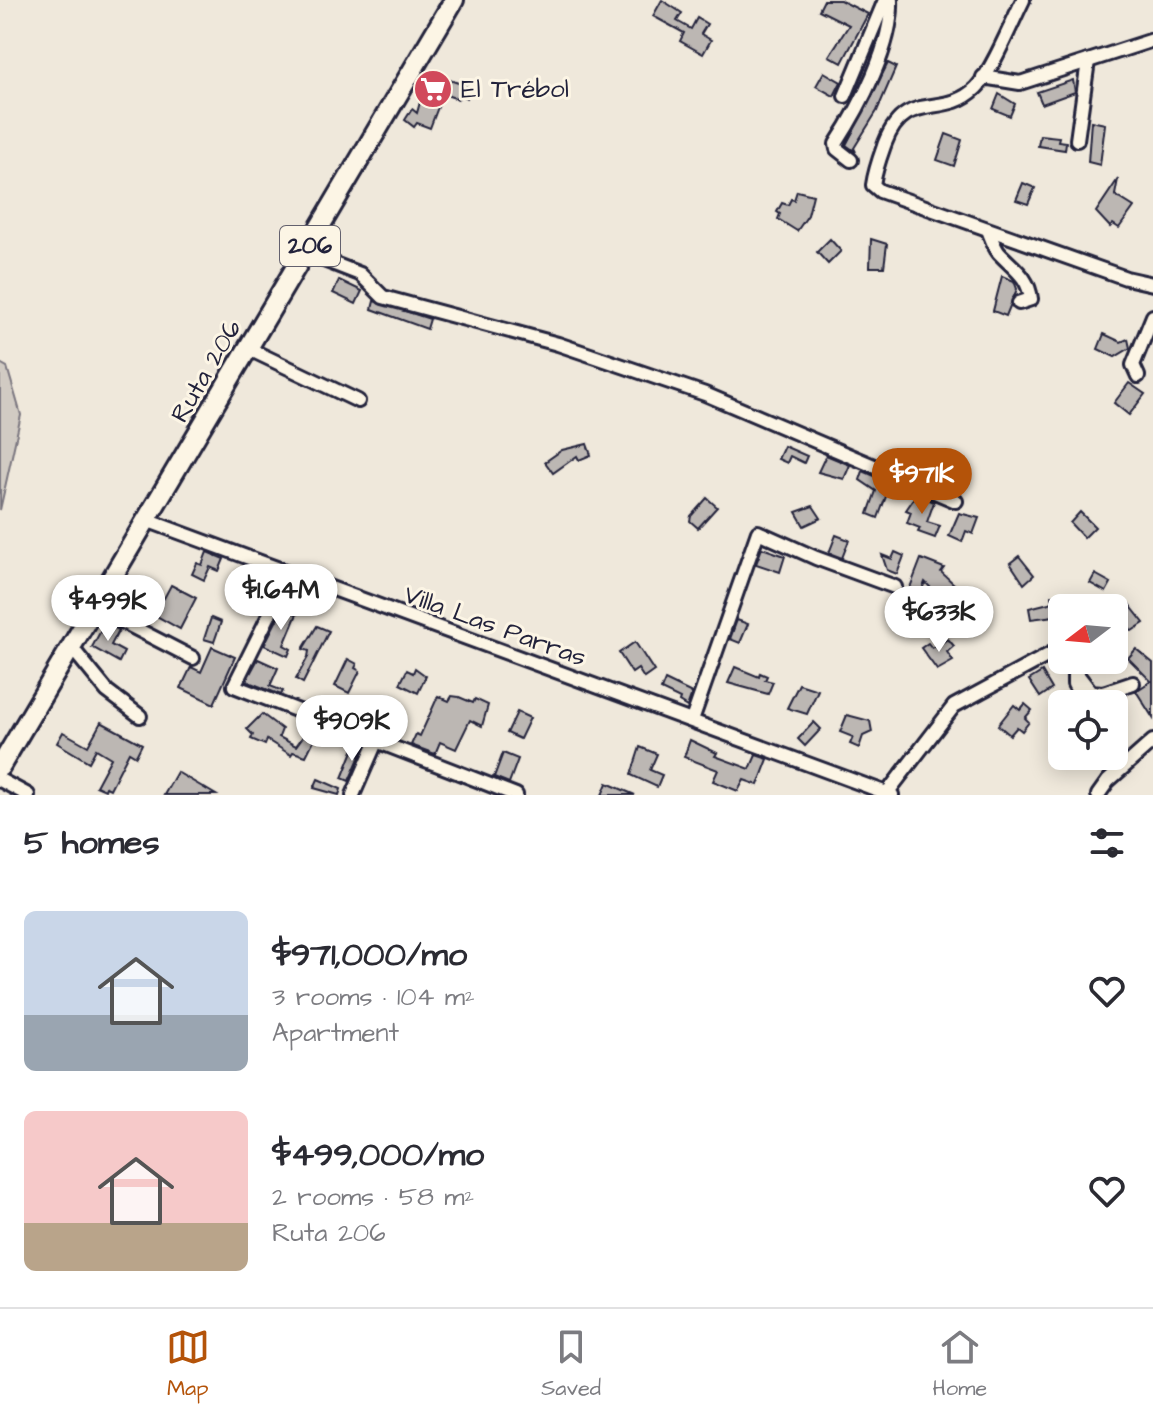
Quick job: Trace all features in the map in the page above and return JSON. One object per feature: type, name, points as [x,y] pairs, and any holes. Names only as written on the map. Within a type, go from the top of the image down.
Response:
[{"type":"highway","name":"Ruta 206","points":[[0,767],[149,521],[454,0]]},
{"type":"street","points":[[845,96],[888,0]]},
{"type":"street","points":[[851,160],[837,149],[836,144],[859,109],[873,73],[888,0]]},
{"type":"street","points":[[1023,0],[978,87],[959,98],[902,113],[893,122],[873,185],[880,191],[988,230],[1153,284]]},
{"type":"street","points":[[983,77],[1020,83],[1153,40]]},
{"type":"street","points":[[1077,140],[1088,61]]},
{"type":"street","points":[[988,230],[998,252],[1019,270],[1027,284],[1031,299],[1019,303]]},
{"type":"street","points":[[306,253],[360,274],[383,297],[558,344],[705,394],[956,501]]},
{"type":"street","points":[[1138,376],[1133,365],[1153,316]]},
{"type":"street","points":[[249,349],[358,401]]},
{"type":"street","name":"Villa Las Parras","points":[[149,521],[289,575],[692,720],[859,790],[889,794]]},
{"type":"street","points":[[692,720],[758,532],[816,558],[895,587]]},
{"type":"street","points":[[289,575],[234,686],[516,795]]},
{"type":"street","points":[[96,608],[193,658]]},
{"type":"street","points":[[72,648],[107,691],[140,716]]},
{"type":"street","points":[[889,794],[954,706],[1048,659]]},
{"type":"street","points":[[1076,674],[1091,692],[1103,693],[1133,683]]},
{"type":"street","points":[[353,795],[376,742]]},
{"type":"street","points":[[1098,795],[1149,744]]},
{"type":"street","points":[[0,780],[28,795]]},
{"type":"shaded area","points":[[0,363],[7,367],[21,415],[0,510]]},
{"type":"building","points":[[662,0],[682,13],[677,21],[691,29],[697,18],[707,24],[701,34],[711,40],[703,54],[680,41],[684,33],[653,16]]},
{"type":"building","points":[[824,0],[840,0],[868,14],[842,63],[829,56],[849,25],[819,10]]},
{"type":"building","points":[[888,63],[896,67],[877,111],[854,148],[856,152],[846,145]]},
{"type":"building","points":[[824,72],[841,82],[834,96],[816,86]]},
{"type":"building","points":[[438,76],[470,87],[467,98],[460,95],[458,99],[443,94],[430,128],[417,123],[414,127],[405,120],[412,109],[417,113],[426,80],[436,84]]},
{"type":"building","points":[[1073,80],[1075,92],[1042,104],[1037,92]]},
{"type":"building","points":[[999,94],[1015,104],[1010,116],[993,109]]},
{"type":"building","points":[[1091,121],[1105,124],[1100,165],[1088,162]]},
{"type":"building","points":[[946,134],[962,140],[954,166],[937,160]]},
{"type":"building","points":[[1040,135],[1059,137],[1058,141],[1066,142],[1065,150],[1038,146]]},
{"type":"building","points":[[1118,179],[1115,195],[1134,207],[1119,228],[1113,224],[1110,227],[1096,212]]},
{"type":"building","points":[[1023,183],[1035,188],[1028,204],[1016,200]]},
{"type":"building","points":[[797,191],[813,195],[808,215],[797,231],[778,219],[780,214],[777,212],[782,203],[788,205],[791,199],[794,200]]},
{"type":"building","points":[[830,239],[841,251],[828,264],[817,252]]},
{"type":"building","points":[[871,239],[887,244],[884,267],[870,267]]},
{"type":"building","points":[[1002,276],[1014,281],[1017,289],[1006,316],[993,311]]},
{"type":"building","points":[[339,280],[362,291],[356,304],[333,293]]},
{"type":"building","points":[[374,301],[430,319],[427,329],[372,309]]},
{"type":"building","points":[[1104,334],[1121,342],[1128,339],[1130,348],[1115,357],[1098,349]]},
{"type":"building","points":[[1129,383],[1145,394],[1129,415],[1114,403]]},
{"type":"building","points":[[587,444],[591,455],[579,460],[577,456],[553,473],[545,462],[562,450]]},
{"type":"building","points":[[784,446],[807,456],[804,463],[790,456],[787,463],[778,459]]},
{"type":"building","points":[[826,455],[850,465],[844,479],[818,472]]},
{"type":"building","points":[[863,471],[891,483],[878,518],[868,514],[876,491],[860,480]]},
{"type":"building","points":[[917,494],[934,502],[927,522],[940,526],[935,538],[918,532],[920,528],[907,523],[911,512],[906,510]]},
{"type":"building","points":[[707,498],[717,507],[698,528],[690,521],[691,516]]},
{"type":"building","points":[[813,506],[821,518],[804,526],[796,512]]},
{"type":"building","points":[[1080,512],[1095,527],[1084,538],[1070,523]]},
{"type":"building","points":[[959,513],[979,518],[973,534],[966,531],[962,542],[949,536]]},
{"type":"building","points":[[836,535],[849,540],[842,558],[829,553]]},
{"type":"building","points":[[762,548],[785,556],[780,572],[756,564]]},
{"type":"building","points":[[207,552],[224,559],[219,571],[210,567],[204,580],[192,574],[197,563],[202,565]]},
{"type":"building","points":[[895,552],[904,556],[897,574],[887,570],[882,555],[892,559]]},
{"type":"building","points":[[1019,556],[1034,575],[1024,584],[1010,563]]},
{"type":"building","points":[[921,559],[944,568],[941,572],[954,584],[940,597],[925,582],[920,595],[898,618],[888,608],[897,596],[906,598]]},
{"type":"building","points":[[245,566],[277,580],[259,612],[244,605],[255,580],[241,575]]},
{"type":"building","points":[[1095,574],[1111,583],[1106,592],[1090,583]]},
{"type":"building","points":[[171,585],[196,598],[180,629],[155,615]]},
{"type":"building","points":[[1048,603],[1048,617],[1031,619],[1029,608]]},
{"type":"building","points":[[1128,605],[1144,623],[1132,631],[1128,626]]},
{"type":"building","points":[[283,608],[297,614],[284,645],[291,649],[288,656],[264,645]]},
{"type":"building","points":[[211,618],[221,622],[214,642],[204,639]]},
{"type":"building","points":[[737,620],[748,624],[740,643],[730,639]]},
{"type":"building","points":[[105,623],[119,630],[111,645],[124,652],[119,662],[92,647]]},
{"type":"building","points":[[317,626],[329,631],[303,683],[296,679],[308,657],[309,651],[303,649]]},
{"type":"building","points":[[948,639],[954,646],[947,652],[953,661],[937,670],[921,648],[928,643],[932,648]]},
{"type":"building","points":[[635,642],[654,671],[644,678],[638,669],[632,673],[619,653]]},
{"type":"building","points":[[212,647],[235,657],[214,704],[181,688],[191,667],[201,672]]},
{"type":"building","points":[[1136,649],[1153,663],[1153,718],[1136,691],[1151,681],[1128,658]]},
{"type":"building","points":[[258,659],[278,668],[270,686],[283,691],[281,695],[246,681]]},
{"type":"building","points":[[348,659],[357,664],[355,668],[360,671],[349,693],[335,686]]},
{"type":"building","points":[[735,667],[759,677],[760,673],[767,676],[765,680],[773,682],[768,694],[728,683]]},
{"type":"building","points":[[415,668],[426,676],[418,693],[400,684],[407,670],[413,673]]},
{"type":"building","points":[[1042,672],[1052,689],[1040,697],[1029,680]]},
{"type":"building","points":[[665,680],[692,693],[687,707],[679,702],[680,699],[661,690]]},
{"type":"building","points":[[799,684],[818,690],[807,714],[787,708]]},
{"type":"building","points":[[438,696],[449,701],[452,696],[459,697],[473,703],[475,699],[488,705],[482,726],[470,720],[456,749],[440,742],[435,754],[411,745],[416,734],[420,736]]},
{"type":"building","points":[[1025,704],[1032,710],[1025,718],[1029,722],[1022,731],[1017,727],[1010,735],[998,725],[1014,705],[1020,710]]},
{"type":"building","points":[[517,712],[530,718],[520,739],[507,733]]},
{"type":"building","points":[[262,714],[282,729],[279,737],[296,746],[309,728],[318,732],[306,756],[293,752],[291,755],[267,740],[265,745],[251,739],[253,735],[247,729]]},
{"type":"building","points":[[847,715],[870,721],[872,732],[863,736],[859,748],[850,744],[853,737],[840,732]]},
{"type":"building","points":[[101,722],[142,744],[136,756],[129,752],[110,789],[106,787],[105,790],[96,786],[111,758],[96,749],[89,762],[57,743],[63,732],[88,746]]},
{"type":"building","points":[[814,722],[821,729],[805,746],[798,739]]},
{"type":"building","points":[[690,740],[717,753],[715,756],[750,769],[756,755],[768,759],[758,785],[744,780],[738,791],[713,781],[718,770],[684,757]]},
{"type":"building","points":[[355,746],[363,749],[349,781],[342,778]]},
{"type":"building","points":[[640,747],[657,754],[650,770],[662,775],[657,787],[631,775]]},
{"type":"building","points":[[503,753],[518,759],[509,783],[494,777]]},
{"type":"building","points":[[177,772],[216,795],[164,795]]},
{"type":"building","points":[[318,779],[341,789],[339,795],[314,788]]},
{"type":"building","points":[[607,783],[635,795],[602,795]]},
{"type":"place","name":"El Trébol","points":[[433,89]]}]
